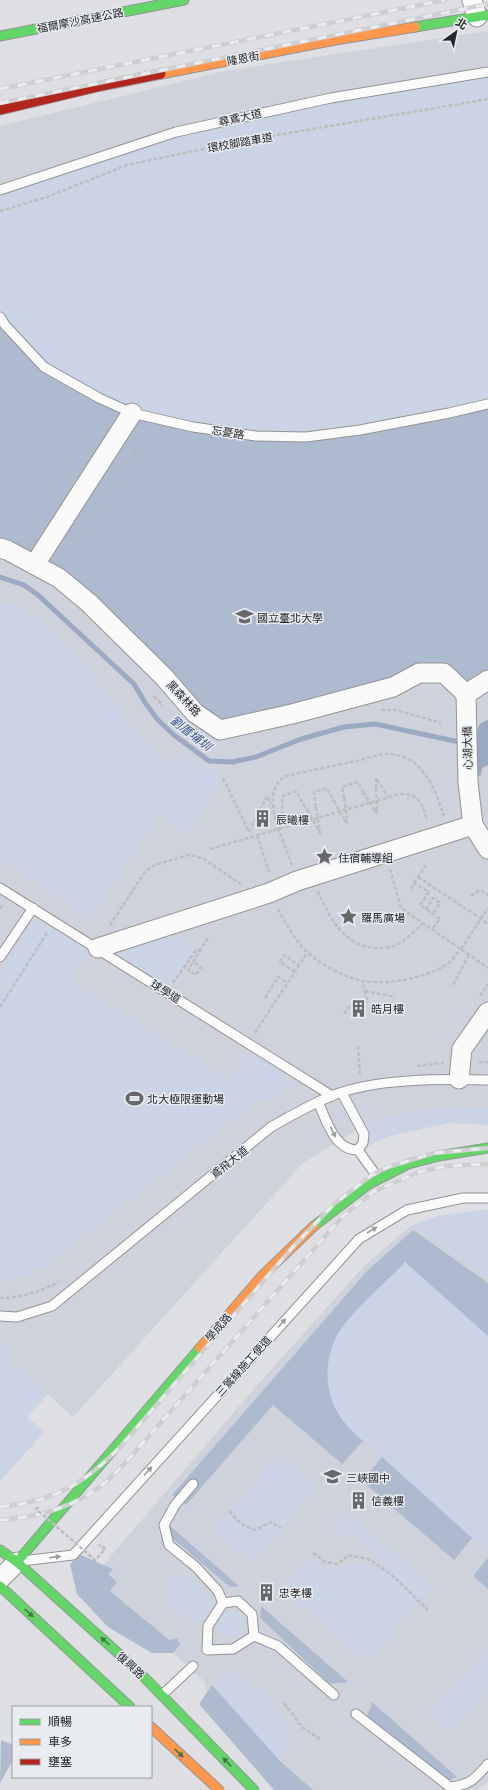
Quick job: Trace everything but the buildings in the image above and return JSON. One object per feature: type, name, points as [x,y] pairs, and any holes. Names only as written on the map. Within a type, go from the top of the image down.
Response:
[{"type":"main road","name":"福爾摩沙高速公路","points":[[0,36],[184,0]]},
{"type":"main road","name":"隆恩街","points":[[0,110],[101,86],[479,11]]},
{"type":"main road","name":"學成路","points":[[17,1562],[252,1288],[291,1245],[337,1207],[378,1178],[408,1165],[435,1157],[488,1148]]},
{"type":"main road","name":"復興路","points":[[0,1550],[17,1562],[139,1672],[254,1790]]},
{"type":"main road","points":[[0,1586],[129,1706]]},
{"type":"main road","points":[[152,1728],[219,1790]]},
{"type":"street","points":[[35,564],[132,413]]},
{"type":"street","name":"黑森林路","points":[[0,548],[35,564],[59,578],[89,603],[164,677],[195,713],[220,730],[292,714],[393,687],[419,673],[444,673],[466,694]]},
{"type":"street","points":[[466,694],[488,680]]},
{"type":"street","name":"心湖大橋","points":[[466,694],[468,782],[473,825]]},
{"type":"street","points":[[98,948],[263,894],[312,876],[473,825],[488,849]]},
{"type":"street","points":[[459,1079],[462,1049],[488,1012]]},
{"type":"street","name":"學成路","points":[[0,1580],[17,1562]]},
{"type":"lane","name":"尋鳶大道","points":[[0,190],[176,132],[331,98],[488,72]]},
{"type":"lane","name":"忘憂路","points":[[0,317],[5,325],[44,367],[132,413],[193,427],[256,436],[306,437],[360,430],[488,404]]},
{"type":"lane","name":"球學道","points":[[0,888],[332,1096]]},
{"type":"lane","points":[[0,957],[33,908]]},
{"type":"lane","name":"鳶飛大道","points":[[0,1316],[17,1317],[52,1306],[271,1128],[291,1115],[332,1096],[361,1088],[388,1083],[459,1079],[488,1080]]},
{"type":"lane","points":[[342,1093],[364,1134],[363,1143],[358,1150]]},
{"type":"lane","points":[[318,1102],[337,1141],[344,1147],[351,1150],[358,1150]]},
{"type":"lane","points":[[358,1150],[378,1178]]},
{"type":"lane","name":"三鶯線施工便道","points":[[17,1562],[73,1555],[358,1239],[407,1210],[463,1198],[488,1198]]},
{"type":"lane","points":[[193,1484],[175,1506],[164,1525],[169,1545],[196,1567],[218,1591],[223,1603]]},
{"type":"lane","points":[[223,1603],[238,1602],[252,1614],[254,1636]]},
{"type":"lane","points":[[223,1603],[208,1626],[206,1650],[233,1649],[254,1636]]},
{"type":"lane","points":[[254,1636],[278,1646],[334,1695]]},
{"type":"lane","points":[[162,1695],[193,1666]]},
{"type":"lane","points":[[356,1714],[450,1787],[463,1785],[476,1779],[488,1764]]},
{"type":"path","name":"環校脚踏車道","points":[[0,211],[47,197],[127,165],[242,141],[488,99]]},
{"type":"path","points":[[149,689],[168,711]]},
{"type":"path","points":[[376,710],[396,710],[441,723]]},
{"type":"path","points":[[285,844],[272,806],[274,786],[279,780],[286,776],[386,754],[404,758],[414,763],[428,777],[435,788],[441,835]]},
{"type":"path","points":[[223,778],[249,832],[267,796],[281,823],[282,796],[296,791],[318,826],[314,792],[327,788],[345,818],[342,787],[358,782],[376,810],[376,778],[388,797]]},
{"type":"path","points":[[210,849],[400,794],[408,794],[417,798],[441,835]]},
{"type":"path","points":[[257,835],[269,872]]},
{"type":"path","points":[[385,853],[401,908],[488,968]]},
{"type":"path","points":[[98,948],[106,932],[145,872],[155,865],[188,855],[204,859],[263,894],[289,931],[307,953],[338,973],[363,981],[389,981],[414,977],[431,972],[447,964],[461,949],[488,908]]},
{"type":"path","points":[[411,889],[426,866]]},
{"type":"path","points":[[312,876],[330,917],[347,937],[357,944],[371,948],[394,946],[423,923]]},
{"type":"path","points":[[418,877],[488,924]]},
{"type":"path","points":[[414,883],[429,892],[420,905],[440,919],[432,929]]},
{"type":"path","points":[[471,896],[480,890],[488,894]]},
{"type":"path","points":[[426,910],[433,898],[440,902],[433,914]]},
{"type":"path","points":[[167,992],[197,949],[200,951],[188,970],[196,975],[201,967],[193,962],[209,936]]},
{"type":"path","points":[[249,1043],[307,953]]},
{"type":"path","points":[[295,972],[280,962],[284,955],[299,965]]},
{"type":"path","points":[[453,985],[469,955]]},
{"type":"path","points":[[265,998],[278,977],[288,983]]},
{"type":"path","points":[[344,1014],[350,1005],[367,1002],[363,981]]},
{"type":"path","points":[[365,991],[395,997]]},
{"type":"path","points":[[358,1046],[361,1088]]},
{"type":"path","points":[[38,1507],[36,1509],[95,1560],[105,1549],[100,1545],[96,1550]]},
{"type":"path","points":[[229,1511],[241,1524],[255,1530],[271,1522],[281,1528]]},
{"type":"path","points":[[313,1553],[326,1562],[338,1564],[349,1555],[371,1560],[394,1577],[428,1610]]},
{"type":"path","points":[[284,1703],[302,1727],[320,1739]]},
{"type":"shaded area","name":"國立臺北大學","points":[[488,31],[488,1108],[455,1107],[362,1127],[303,1163],[73,1417],[47,1394],[27,1417],[44,1432],[0,1481],[0,126],[225,71]]},
{"type":"shaded area","points":[[488,72],[488,404],[360,430],[256,436],[132,413],[44,367],[0,317],[0,191],[176,132]]},
{"type":"shaded area","points":[[0,317],[44,367],[99,398],[193,427],[306,437],[488,404],[488,680],[466,694],[444,673],[220,730],[89,603],[0,548]]},
{"type":"shaded area","points":[[0,600],[26,611],[50,629],[72,651],[132,726],[154,748],[177,766],[185,754],[223,778],[187,834],[157,815],[88,918],[0,859]]},
{"type":"shaded area","points":[[488,720],[488,765],[482,768],[481,775],[476,778],[468,744],[477,736],[478,727],[480,724]]},
{"type":"shaded area","name":"北大極限運動場","points":[[36,919],[86,950],[68,979],[229,1080],[248,1051],[293,1081],[283,1092],[252,1104],[48,1263],[25,1274],[3,1280],[0,1279],[0,973]]},
{"type":"shaded area","points":[[162,927],[197,949],[167,992],[111,957],[118,940]]},
{"type":"shaded area","points":[[455,1107],[488,1108],[488,1125],[449,1123],[390,1136],[358,1150],[362,1127],[397,1113]]},
{"type":"shaded area","points":[[486,1209],[488,1210],[488,1278],[412,1225],[438,1216]]},
{"type":"shaded area","name":"三峽國中","points":[[412,1225],[488,1278],[488,1782],[477,1790],[296,1790],[207,1694],[206,1683],[173,1653],[164,1653],[91,1581],[252,1391],[364,1266]]},
{"type":"shaded area","points":[[413,1230],[488,1283],[488,1336],[405,1262],[351,1316],[333,1343],[328,1363],[328,1384],[333,1404],[343,1421],[363,1441],[342,1464],[273,1405],[186,1505],[172,1495],[367,1271]]},
{"type":"shaded area","points":[[405,1262],[488,1336],[488,1552],[353,1432],[338,1413],[330,1394],[328,1384],[328,1363],[333,1343],[338,1334],[360,1307]]},
{"type":"shaded area","points":[[0,1335],[13,1356],[8,1362],[48,1394],[27,1417],[44,1432],[0,1481]]},
{"type":"shaded area","points":[[279,1454],[317,1487],[252,1562],[214,1529]]},
{"type":"shaded area","points":[[382,1457],[472,1538],[454,1560],[362,1481]]},
{"type":"shaded area","points":[[347,1513],[432,1586],[366,1661],[282,1589],[310,1556],[324,1567],[340,1569],[351,1561],[369,1565],[380,1571],[385,1564],[347,1531],[341,1538],[333,1530]]},
{"type":"shaded area","points":[[169,1525],[239,1586],[230,1587],[173,1539]]},
{"type":"shaded area","points":[[81,1555],[113,1569],[108,1574],[117,1582],[110,1591],[169,1640],[177,1638],[180,1645],[173,1653],[152,1653],[108,1627],[77,1594],[70,1564]]},
{"type":"shaded area","points":[[488,1558],[488,1589],[473,1576]]},
{"type":"shaded area","points":[[175,1576],[187,1577],[211,1598],[211,1610],[202,1620],[190,1621],[171,1606],[163,1595],[166,1583]]},
{"type":"shaded area","points":[[261,1606],[348,1682],[330,1684],[260,1618]]},
{"type":"shaded area","points":[[236,1611],[244,1619],[244,1630],[237,1637],[228,1639],[218,1630],[219,1620],[225,1613]]},
{"type":"shaded area","points":[[488,1647],[488,1688],[448,1734],[428,1716]]},
{"type":"shaded area","points":[[227,1669],[271,1699],[276,1710],[291,1733],[286,1738],[290,1744],[280,1761],[212,1685]]},
{"type":"shaded area","points":[[212,1685],[280,1761],[313,1790],[274,1790],[199,1704]]},
{"type":"shaded area","points":[[372,1702],[457,1777],[443,1783],[366,1720]]},
{"type":"shaded area","points":[[1,1740],[12,1745],[12,1762],[0,1783]]},
{"type":"waterway","name":"劉厝埔圳","points":[[0,577],[24,585],[38,595],[134,684],[158,720],[174,735],[209,761],[232,762],[256,757],[301,739],[344,727],[375,724],[464,743]]},
{"type":"railway","points":[[0,89],[445,0]]},
{"type":"railway","points":[[0,103],[488,4]]},
{"type":"railway","points":[[0,1507],[36,1500],[66,1489],[80,1481],[107,1460],[121,1446],[292,1248],[334,1204],[373,1174],[388,1167],[434,1153],[488,1148]]},
{"type":"railway","points":[[0,1520],[41,1514],[67,1505],[91,1493],[112,1476],[127,1461],[343,1216],[373,1192],[419,1172],[447,1166],[488,1164]]},
{"type":"traffic: fast","points":[[0,36],[184,0]]},
{"type":"traffic: fast","points":[[415,27],[488,15]]},
{"type":"traffic: fast","points":[[314,1226],[369,1184],[408,1164],[439,1156],[488,1148]]},
{"type":"traffic: fast","points":[[17,1562],[200,1348]]},
{"type":"traffic: fast","points":[[0,1550],[17,1562],[139,1672],[254,1790]]},
{"type":"traffic: fast","points":[[0,1586],[129,1706]]},
{"type":"traffic: slow","points":[[161,74],[335,40],[415,27]]},
{"type":"traffic: slow","points":[[200,1348],[262,1276],[314,1226]]},
{"type":"traffic: slow","points":[[152,1728],[219,1790]]},
{"type":"traffic: jam","points":[[0,110],[101,86],[161,74]]},
{"type":"place","name":"國立臺北大學","points":[[244,617]]},
{"type":"place","name":"辰曦樓","points":[[263,819]]},
{"type":"place","name":"住宿輔導組","points":[[325,857]]},
{"type":"place","name":"羅馬廣場","points":[[348,917]]},
{"type":"place","name":"皓月樓","points":[[358,1008]]},
{"type":"place","name":"北大極限運動場","points":[[134,1098]]},
{"type":"place","name":"三峽國中","points":[[333,1477]]},
{"type":"place","name":"信義樓","points":[[358,1500]]},
{"type":"place","name":"忠孝樓","points":[[266,1592]]}]
